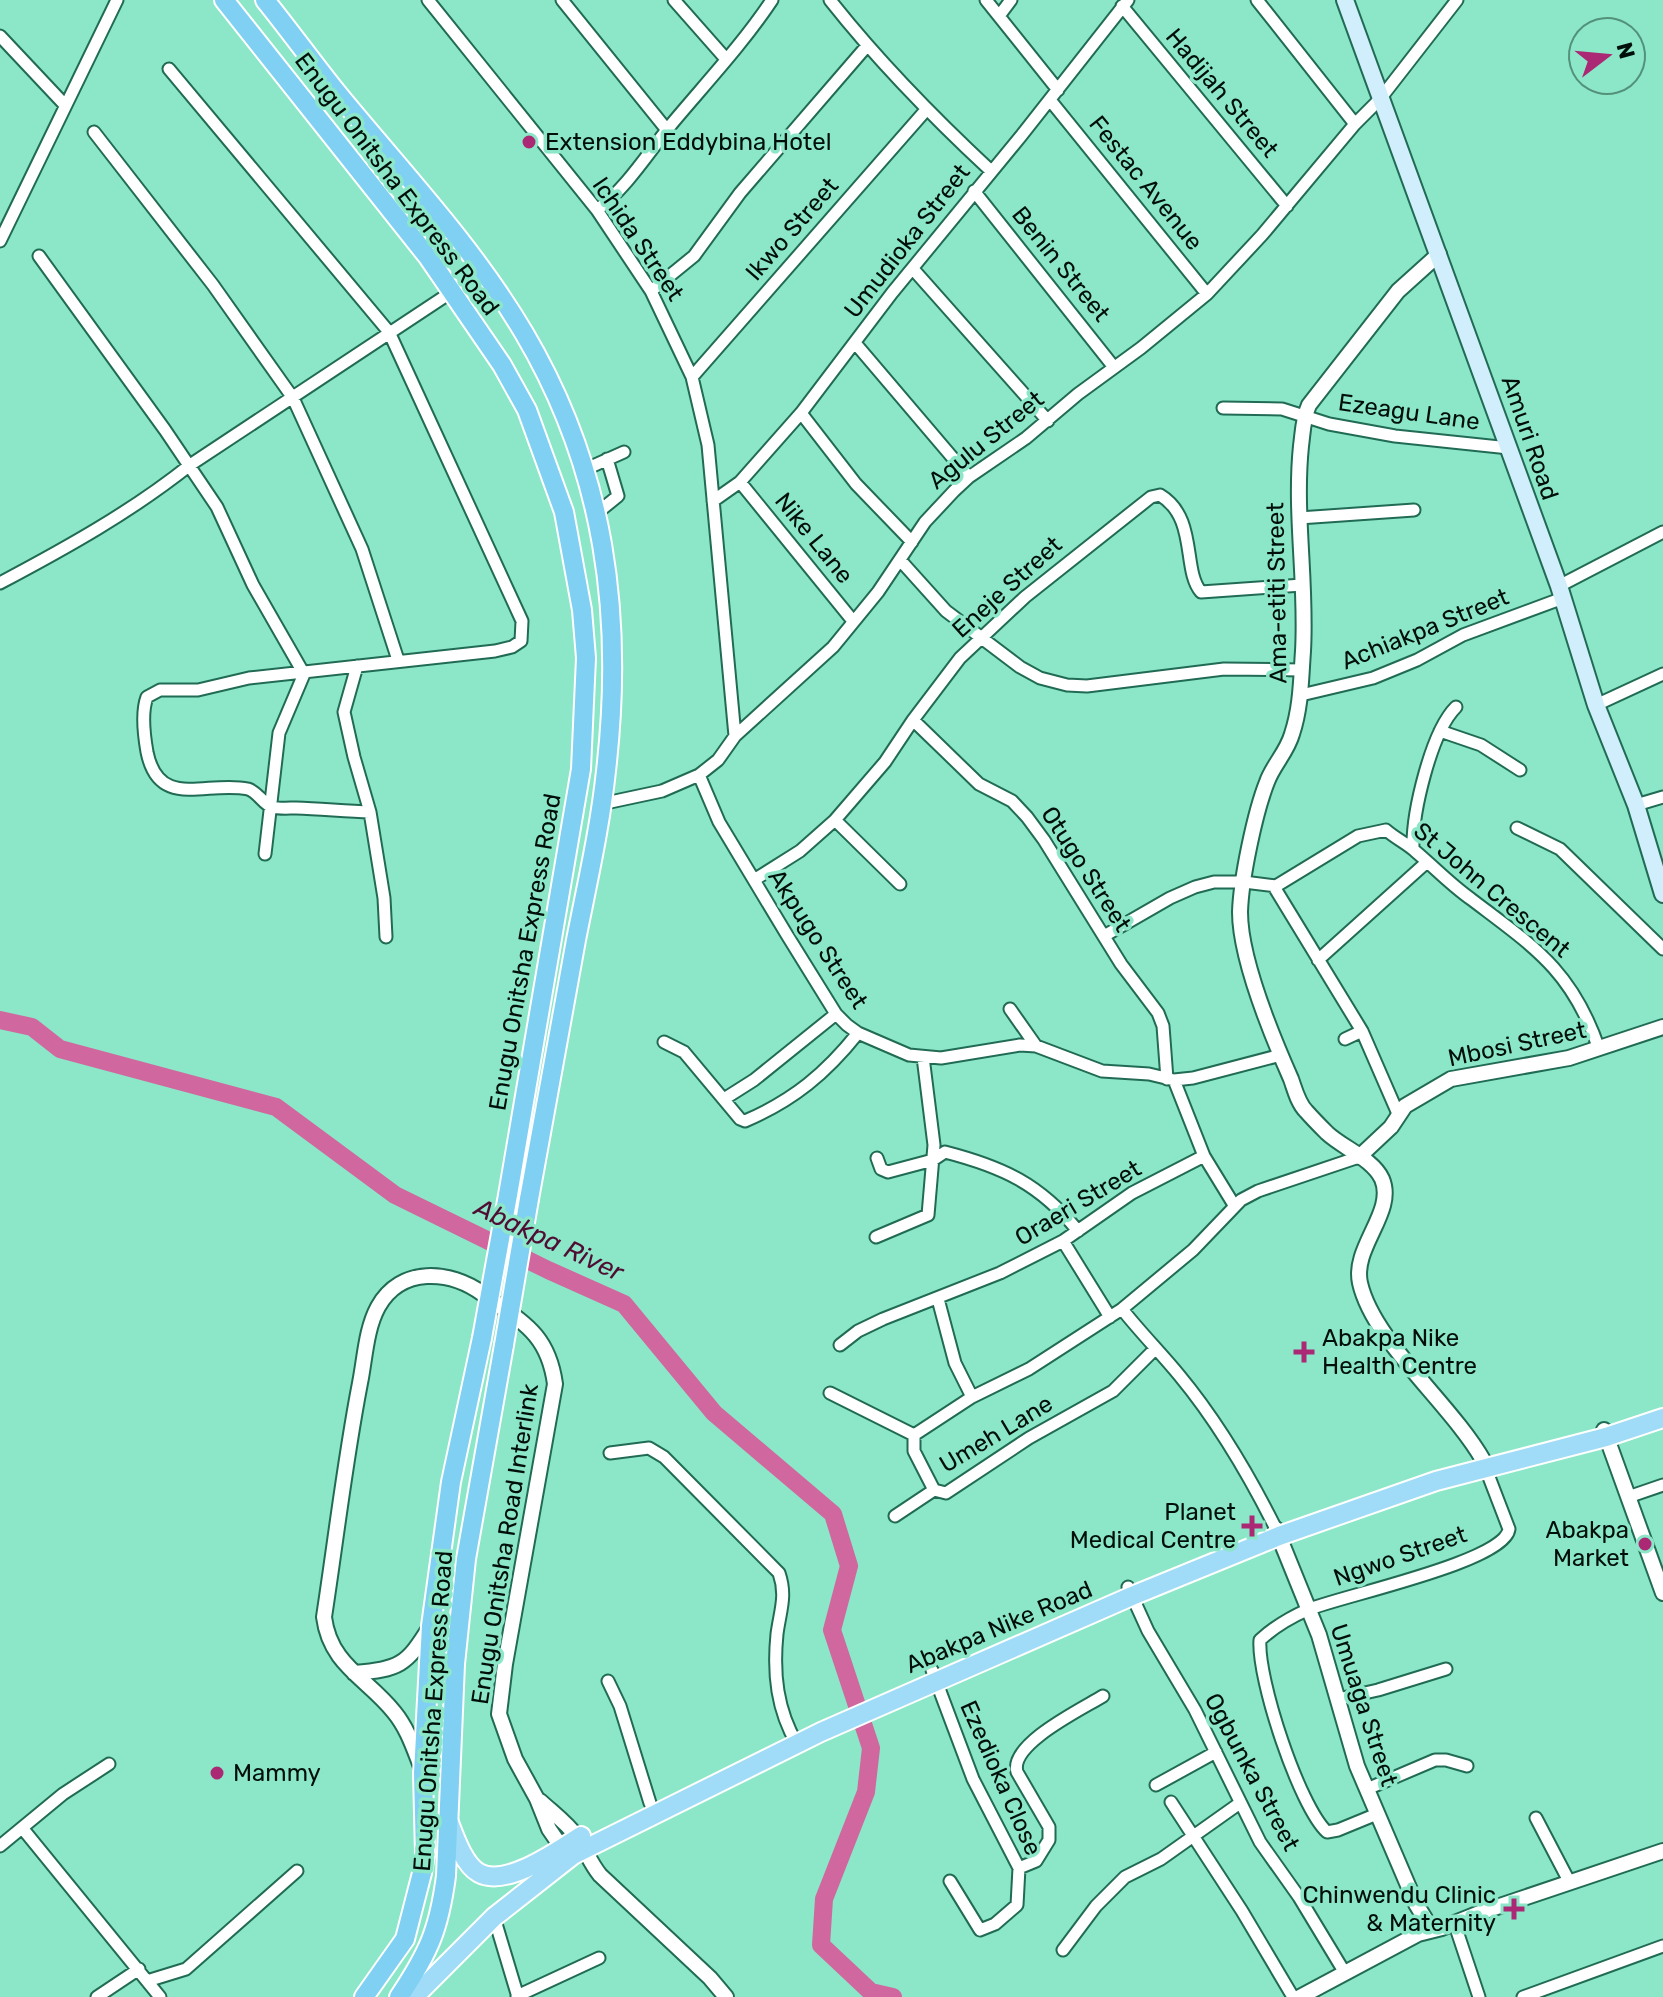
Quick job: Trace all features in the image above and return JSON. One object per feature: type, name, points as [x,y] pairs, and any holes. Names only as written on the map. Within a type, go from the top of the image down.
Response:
[{"type":"highway","name":"Enugu Onitsha Express Road","points":[[224,0],[453,291],[517,391],[555,482],[564,512],[579,586],[586,658],[581,769],[482,1338],[451,1482],[431,1626],[423,1773],[425,1854],[405,1939],[364,1997]]},
{"type":"highway","name":"Enugu Onitsha Express Road","points":[[265,0],[338,94],[414,182],[483,272],[524,333],[554,391],[586,469],[610,584],[614,658],[606,773],[466,1559],[455,1664],[446,1876],[435,1934],[423,1962],[399,1997]]},
{"type":"main road","name":"Amuri Road","points":[[1345,0],[1561,592],[1596,705],[1636,805],[1663,894]]},
{"type":"main road","name":"Abakpa Nike Road","points":[[1605,1433],[1663,1409]]},
{"type":"main road","name":"Abakpa Nike Road","points":[[414,1997],[494,1917],[572,1850],[650,1803],[888,1695],[1278,1532],[1484,1464],[1663,1418]]},
{"type":"main road","name":"Abakpa Nike Road","points":[[572,1850],[794,1739]]},
{"type":"main road","points":[[447,1817],[464,1856],[479,1873],[493,1875],[521,1871],[572,1850]]},
{"type":"street","points":[[0,241],[117,0]]},
{"type":"street","name":"Ichida Street","points":[[428,0],[597,210],[651,291],[692,377],[708,445],[735,736]]},
{"type":"street","points":[[562,0],[667,130]]},
{"type":"street","points":[[674,0],[726,59]]},
{"type":"street","points":[[597,210],[619,193],[667,130],[751,32],[772,0]]},
{"type":"street","points":[[830,0],[866,47],[926,110],[991,171]]},
{"type":"street","name":"Festac Avenue","points":[[986,0],[1054,95],[1207,294]]},
{"type":"street","points":[[999,16],[1011,0]]},
{"type":"street","points":[[1257,0],[1355,124]]},
{"type":"street","name":"Agulu Street","points":[[601,804],[662,791],[699,775],[718,760],[735,736],[833,647],[901,561],[939,506],[969,477],[1048,421],[1113,366],[1141,348],[1207,294],[1380,99],[1457,0]]},
{"type":"street","name":"Umudioka Street","points":[[713,501],[740,482],[801,413],[892,293],[1125,3]]},
{"type":"street","name":"Hadijah Street","points":[[1125,3],[1287,206]]},
{"type":"street","points":[[0,36],[64,104]]},
{"type":"street","points":[[651,291],[694,256],[740,193],[866,47]]},
{"type":"street","points":[[169,69],[389,332],[522,621],[521,641],[512,647],[304,674],[249,678],[198,690],[160,690],[147,697],[144,705],[148,759],[157,778],[183,791],[218,788],[251,790],[270,807],[370,812]]},
{"type":"street","name":"Ikwo Street","points":[[692,377],[926,110]]},
{"type":"street","points":[[94,132],[213,285],[293,398],[362,549],[398,660]]},
{"type":"street","name":"Benin Street","points":[[974,191],[1113,366]]},
{"type":"street","points":[[0,212],[11,220]]},
{"type":"street","name":"Ama-etiti Street","points":[[1439,254],[1398,291],[1305,414],[1298,477],[1305,624],[1301,695],[1286,751],[1267,780],[1240,912],[1242,934],[1263,1008],[1302,1107],[1327,1133],[1374,1167],[1383,1180],[1383,1207],[1359,1266],[1360,1282],[1383,1332],[1460,1423],[1484,1464]]},
{"type":"street","points":[[39,256],[217,507],[253,585],[304,674]]},
{"type":"street","points":[[913,269],[1048,421]]},
{"type":"street","points":[[0,583],[151,496],[190,465],[453,291]]},
{"type":"street","points":[[855,343],[969,477]]},
{"type":"street","name":"Ezeagu Lane","points":[[1223,408],[1282,409],[1329,424],[1395,436],[1509,448]]},
{"type":"street","points":[[801,413],[856,484],[912,542]]},
{"type":"street","points":[[586,469],[624,452]]},
{"type":"street","points":[[597,513],[618,496],[607,459]]},
{"type":"street","name":"Nike Lane","points":[[740,482],[853,621]]},
{"type":"street","name":"Eneje Street","points":[[754,880],[800,851],[835,820],[885,762],[960,658],[1025,597],[1151,497],[1160,495],[1170,501],[1188,537],[1195,581],[1201,592],[1302,585]]},
{"type":"street","points":[[1299,518],[1414,510]]},
{"type":"street","name":"Achiakpa Street","points":[[1301,695],[1373,678],[1417,660],[1463,635],[1561,592],[1663,532]]},
{"type":"street","points":[[901,561],[946,611],[1020,667],[1040,678],[1067,685],[1101,684],[1224,669],[1302,670]]},
{"type":"street","points":[[357,666],[344,712],[370,812],[384,898],[386,937]]},
{"type":"street","points":[[265,854],[279,733],[304,674]]},
{"type":"street","points":[[1596,705],[1663,674]]},
{"type":"street","points":[[1413,849],[1420,792],[1440,731],[1456,707]]},
{"type":"street","name":"Otugo Street","points":[[913,720],[979,784],[1012,801],[1027,817],[1121,964],[1158,1013],[1163,1026],[1170,1080],[1204,1156],[1234,1205]]},
{"type":"street","points":[[1440,731],[1481,745],[1520,770]]},
{"type":"street","name":"Akpugo Street","points":[[699,775],[719,822],[836,1014],[858,1033],[909,1055],[941,1058],[1020,1045],[1036,1046],[1102,1071],[1149,1074],[1170,1080],[1193,1078],[1281,1055]]},
{"type":"street","points":[[1636,805],[1663,797]]},
{"type":"street","points":[[835,820],[900,884]]},
{"type":"street","points":[[1517,828],[1560,849],[1663,949]]},
{"type":"street","name":"St John Crescent","points":[[1276,886],[1358,836],[1386,830],[1413,849],[1470,899],[1506,924],[1558,971],[1578,998],[1599,1049]]},
{"type":"street","points":[[1318,960],[1427,862]]},
{"type":"street","points":[[1104,936],[1145,911],[1195,887],[1214,882],[1276,886],[1362,1031],[1399,1116]]},
{"type":"street","points":[[1010,1009],[1036,1046]]},
{"type":"street","points":[[724,1099],[754,1080],[836,1014]]},
{"type":"street","name":"Mbosi Street","points":[[1359,1157],[1391,1127],[1405,1106],[1451,1079],[1569,1058],[1663,1027]]},
{"type":"street","points":[[1345,1039],[1362,1031]]},
{"type":"street","points":[[664,1042],[684,1052],[740,1119],[745,1121],[791,1097],[824,1072],[858,1033]]},
{"type":"street","points":[[876,1237],[928,1215],[936,1158],[923,1057]]},
{"type":"street","points":[[877,1158],[881,1169],[888,1172],[936,1158],[945,1152],[1004,1171],[1057,1205],[1078,1231]]},
{"type":"street","name":"Oraeri Street","points":[[840,1345],[858,1331],[883,1319],[1000,1273],[1063,1241],[1132,1193],[1204,1156]]},
{"type":"street","points":[[1234,1205],[1258,1191],[1359,1157]]},
{"type":"street","name":"Umeh Lane","points":[[1154,1350],[1113,1391],[1029,1438],[946,1493],[934,1490],[914,1451],[914,1435],[972,1397],[1029,1369],[1122,1309],[1193,1250],[1234,1205]]},
{"type":"street","points":[[1063,1241],[1110,1317]]},
{"type":"street","name":"Enugu Onitsha Road Interlink","points":[[423,1773],[401,1721],[332,1648],[324,1617],[355,1408],[371,1324],[379,1305],[395,1286],[419,1276],[443,1275],[466,1281],[525,1324],[543,1342],[552,1363],[555,1384],[505,1664],[499,1714],[515,1759],[537,1799],[566,1824],[572,1850],[710,1978],[726,1997]]},
{"type":"street","points":[[938,1299],[955,1363],[972,1397]]},
{"type":"street","points":[[1122,1309],[1206,1410],[1251,1480],[1278,1532]]},
{"type":"street","points":[[830,1393],[914,1435]]},
{"type":"street","points":[[1605,1433],[1663,1593]]},
{"type":"street","points":[[610,1453],[649,1448],[664,1457],[779,1573],[784,1588],[774,1682],[794,1739]]},
{"type":"street","name":"Ngwo Street","points":[[1309,1609],[1463,1562],[1504,1540],[1509,1529],[1484,1464]]},
{"type":"street","points":[[1628,1497],[1663,1485]]},
{"type":"street","points":[[895,1516],[934,1490]]},
{"type":"street","name":"Umuaga Street","points":[[1278,1532],[1309,1609],[1351,1750],[1416,1904],[1432,1930]]},
{"type":"street","name":"Ogbunka Street","points":[[1130,1592],[1148,1631],[1195,1710],[1260,1842],[1299,1897],[1345,1973]]},
{"type":"street","name":"Umuaga Street","points":[[1309,1609],[1275,1626],[1260,1640],[1259,1654],[1269,1702],[1306,1798],[1322,1827],[1327,1832],[1338,1830],[1377,1814]]},
{"type":"street","points":[[354,1673],[385,1671],[409,1659],[431,1626]]},
{"type":"street","points":[[1338,1699],[1446,1669]]},
{"type":"street","name":"Ezedioka Close","points":[[934,1676],[973,1779],[1019,1868],[1017,1905],[995,1924],[980,1930],[950,1881]]},
{"type":"street","points":[[608,1681],[620,1706],[650,1803]]},
{"type":"street","points":[[1019,1868],[1036,1861],[1050,1834],[1049,1827],[1017,1772],[1017,1756],[1033,1740],[1103,1696]]},
{"type":"street","points":[[1156,1785],[1216,1752]]},
{"type":"street","points":[[1367,1789],[1435,1760],[1467,1766]]},
{"type":"street","points":[[0,1846],[63,1794],[109,1764]]},
{"type":"street","points":[[1171,1802],[1293,1997]]},
{"type":"street","points":[[1063,1950],[1096,1906],[1125,1877],[1194,1837],[1240,1803]]},
{"type":"street","points":[[1536,1818],[1570,1883]]},
{"type":"street","points":[[23,1829],[160,1997]]},
{"type":"street","points":[[1300,1997],[1418,1934],[1663,1851]]},
{"type":"street","points":[[147,1981],[186,1969],[297,1871]]},
{"type":"street","points":[[494,1917],[518,1996],[599,1958]]},
{"type":"street","points":[[1454,1922],[1479,1997]]},
{"type":"street","points":[[1523,1997],[1663,1946]]},
{"type":"street","points":[[97,1997],[139,1969]]},
{"type":"waterway","name":"Abakpa River","points":[[0,1020],[32,1027],[60,1049],[276,1107],[395,1195],[624,1304],[714,1413],[833,1514],[849,1566],[832,1630],[871,1748],[866,1792],[824,1899],[821,1945],[871,1992],[893,1997]]},
{"type":"place","name":"Extension Eddybina Hotel","points":[[529,142]]},
{"type":"place","name":"Abakpa Nike Health Centre","points":[[1304,1352]]},
{"type":"place","name":"Planet Medical Centre","points":[[1252,1526]]},
{"type":"place","name":"Abakpa Market","points":[[1645,1544]]},
{"type":"place","name":"Mammy","points":[[217,1773]]},
{"type":"place","name":"Chinwendu Clinic & Maternity","points":[[1514,1909]]}]
